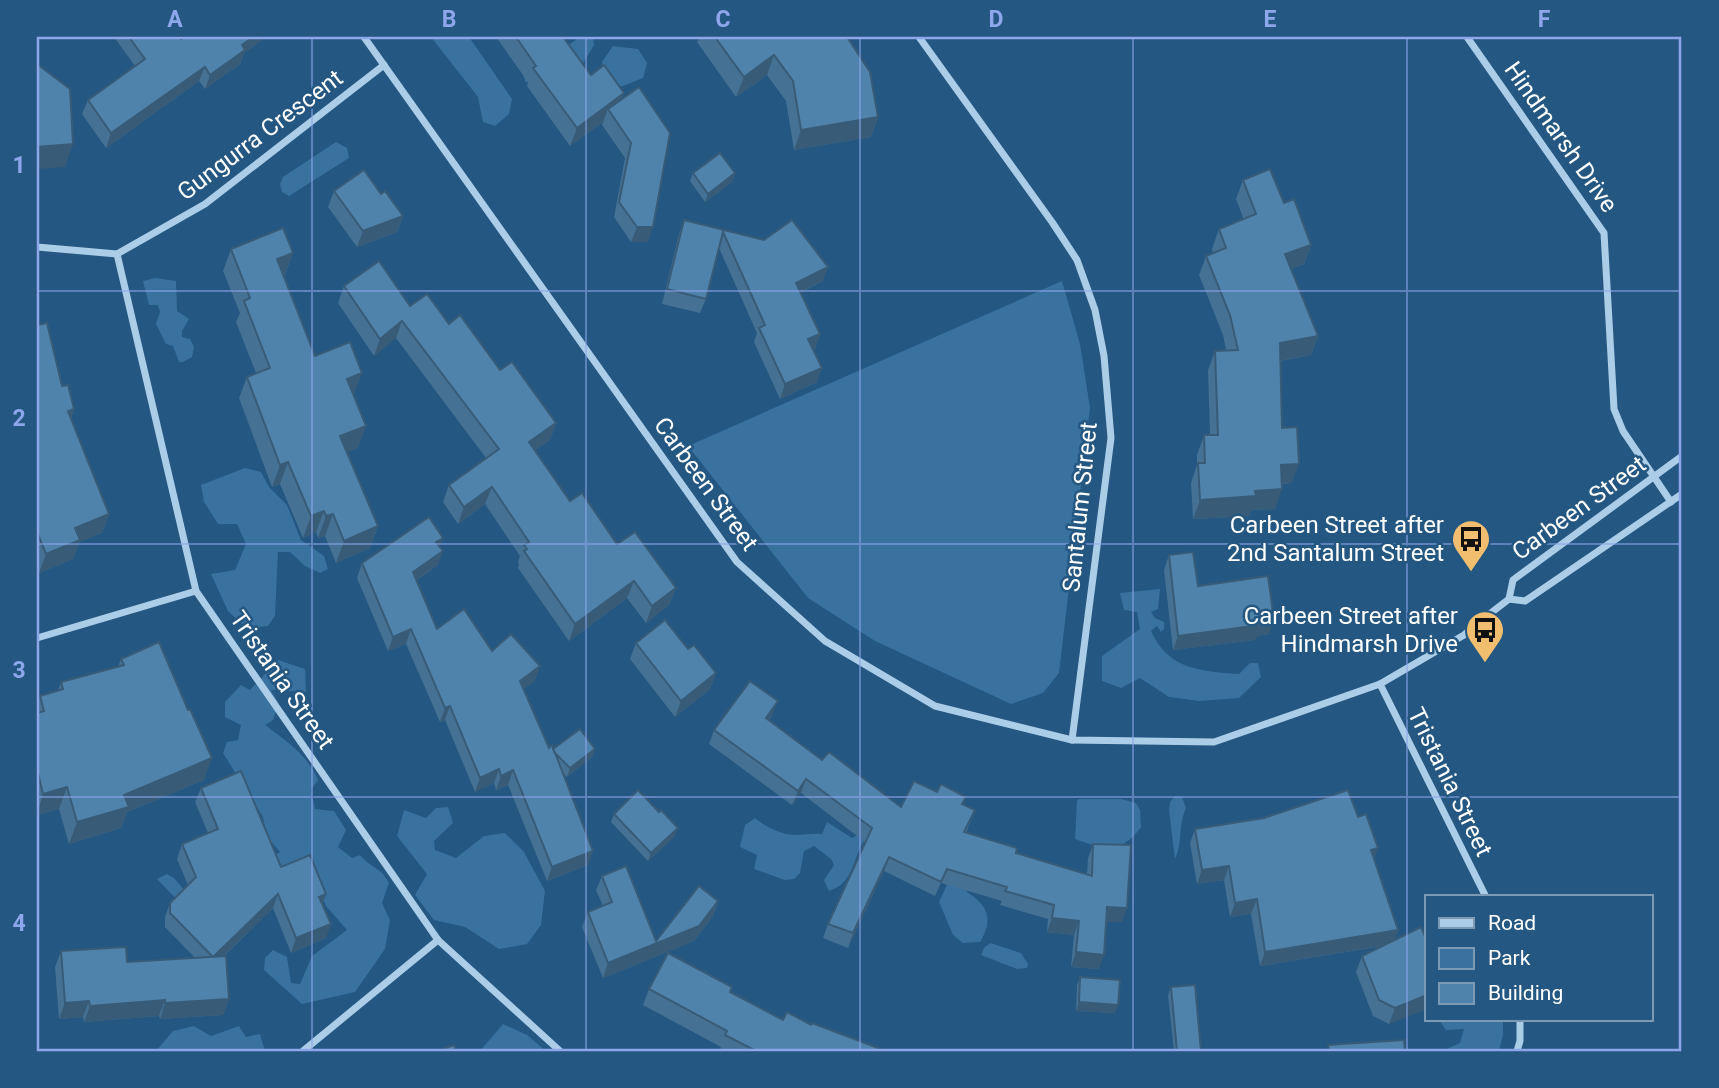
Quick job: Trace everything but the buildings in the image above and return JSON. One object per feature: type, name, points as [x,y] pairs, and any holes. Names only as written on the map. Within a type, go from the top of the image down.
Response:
[{"type":"street","name":"Carbeen Street","points":[[364,37],[737,562],[825,642],[934,706],[1072,740],[1214,742],[1380,684],[1464,635],[1508,599],[1513,580],[1682,456]]},
{"type":"street","name":"Santalum Street","points":[[919,37],[1077,260],[1095,310],[1104,356],[1111,438],[1072,740]]},
{"type":"street","name":"Hindmarsh Drive","points":[[1467,37],[1604,233],[1614,409],[1623,431],[1671,502]]},
{"type":"street","name":"Gungurra Crescent","points":[[117,254],[205,204],[384,65]]},
{"type":"street","points":[[37,247],[117,254]]},
{"type":"street","name":"Tristania Street","points":[[117,254],[196,591],[438,940],[560,1051]]},
{"type":"street","name":"Carbeen Street","points":[[1508,599],[1525,601],[1682,494]]},
{"type":"street","points":[[37,638],[196,591]]},
{"type":"street","name":"Tristania Street","points":[[1380,684],[1485,895]]},
{"type":"street","points":[[303,1051],[438,940]]},
{"type":"street","points":[[1517,1051],[1520,1021]]},
{"type":"green space","points":[[431,37],[469,37],[512,99],[509,114],[495,126],[483,122],[478,97]]},
{"type":"green space","points":[[580,37],[593,37],[594,45],[580,68],[562,58],[526,83],[522,72],[555,55]]},
{"type":"green space","points":[[613,46],[638,49],[647,63],[643,78],[623,86],[605,87],[602,62]]},
{"type":"green space","points":[[336,142],[347,148],[349,158],[289,196],[282,192],[280,184],[283,177]]},
{"type":"green space","points":[[156,278],[176,281],[177,311],[189,319],[182,331],[182,337],[190,339],[194,347],[192,357],[183,362],[179,362],[173,346],[166,344],[156,324],[160,312],[158,305],[149,305],[143,281]]},
{"type":"green space","points":[[1062,281],[1080,344],[1090,408],[1059,673],[1043,693],[1011,704],[875,641],[808,598],[688,446]]},
{"type":"green space","points":[[245,468],[261,472],[269,487],[287,505],[301,540],[324,556],[328,569],[320,573],[305,566],[290,552],[278,552],[275,616],[268,626],[247,629],[228,611],[211,574],[235,570],[246,544],[237,524],[218,524],[204,502],[201,485]]},
{"type":"green space","points":[[1160,589],[1158,609],[1151,612],[1155,618],[1164,622],[1164,629],[1161,632],[1157,626],[1151,631],[1158,644],[1176,661],[1199,669],[1239,674],[1250,663],[1258,663],[1261,677],[1239,698],[1199,701],[1169,697],[1140,678],[1121,688],[1102,681],[1102,656],[1140,629],[1137,612],[1124,610],[1120,593]]},
{"type":"green space","points":[[278,660],[305,669],[306,692],[271,690],[279,704],[273,720],[265,725],[295,749],[314,771],[318,780],[311,790],[315,809],[334,811],[346,830],[338,847],[352,858],[360,855],[383,874],[389,883],[382,903],[390,920],[385,949],[355,992],[302,1004],[264,970],[265,958],[273,950],[287,957],[291,983],[300,984],[312,956],[347,930],[326,906],[307,865],[180,903],[157,879],[167,874],[185,891],[228,885],[280,852],[267,837],[263,817],[223,753],[227,742],[238,740],[241,725],[225,717],[225,702],[241,685],[250,690]]},
{"type":"green space","points":[[1175,796],[1182,797],[1186,808],[1175,859],[1169,810],[1170,802]]},
{"type":"green space","points":[[1079,799],[1121,799],[1136,803],[1140,810],[1141,827],[1134,836],[1119,846],[1103,847],[1075,839]]},
{"type":"green space","points":[[448,807],[453,823],[434,841],[435,850],[456,858],[484,836],[505,833],[524,852],[545,891],[541,925],[527,944],[499,949],[465,927],[434,920],[415,895],[427,874],[397,836],[404,810],[426,818],[436,808]]},
{"type":"green space","points":[[755,818],[773,829],[793,835],[822,834],[827,822],[852,838],[874,825],[846,879],[829,891],[824,880],[834,865],[831,859],[814,846],[804,851],[800,873],[794,879],[785,880],[754,869],[757,855],[740,847],[745,825]]},
{"type":"green space","points":[[952,874],[964,882],[967,892],[980,902],[987,914],[987,927],[980,942],[963,943],[953,935],[939,902]]},
{"type":"green space","points":[[990,943],[1021,953],[1028,964],[1027,968],[1017,969],[981,955]]},
{"type":"green space","points":[[1503,1021],[1499,1051],[1442,1051],[1460,1043],[1464,1029],[1446,1030],[1441,1023]]},
{"type":"green space","points":[[503,1024],[527,1035],[546,1051],[480,1051]]},
{"type":"green space","points":[[194,1026],[211,1036],[239,1026],[246,1037],[260,1034],[265,1051],[156,1051],[173,1031]]},
{"type":"place","name":"Carbeen Street after 2nd Santalum Street","points":[[1471,573]]},
{"type":"place","name":"Carbeen Street after Hindmarsh Drive","points":[[1485,664]]}]
